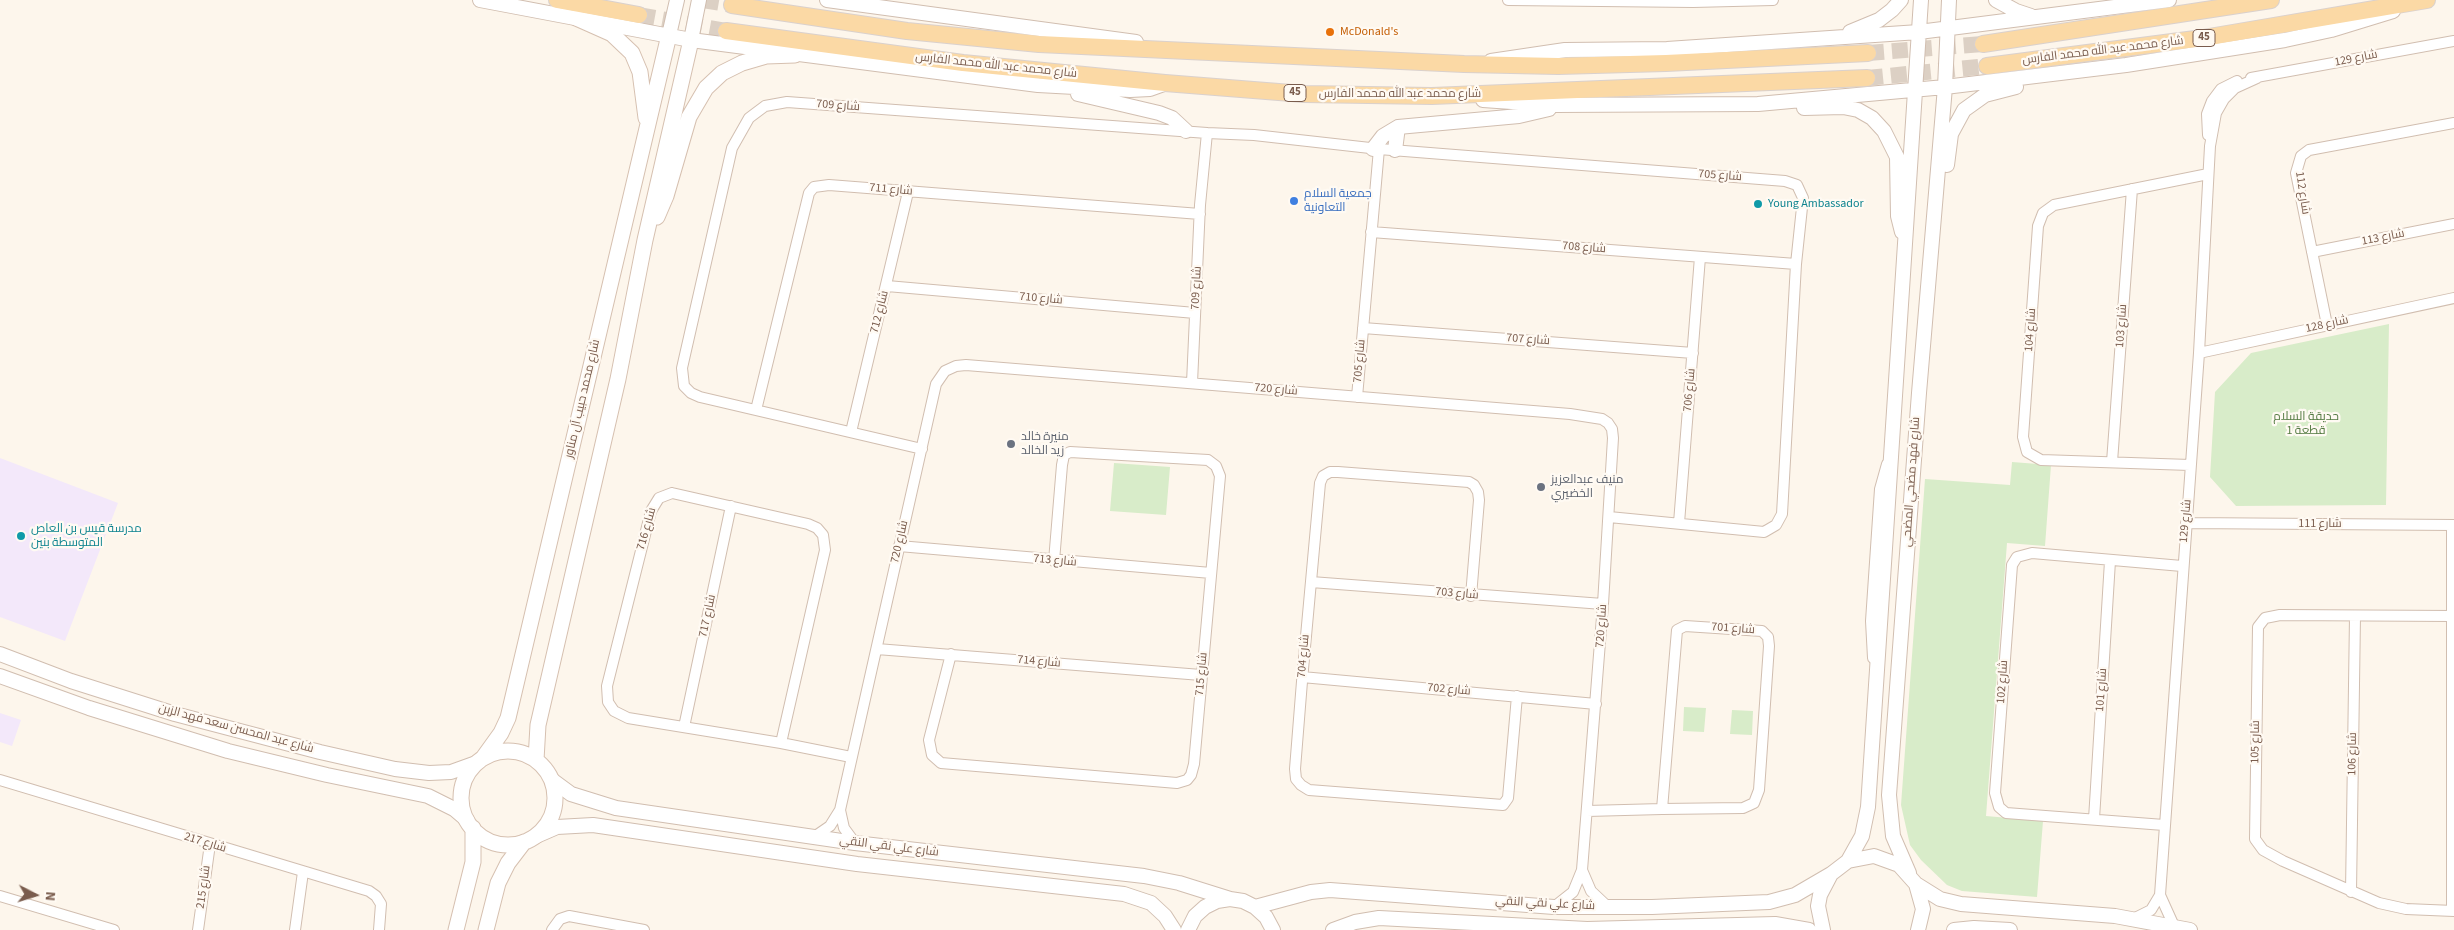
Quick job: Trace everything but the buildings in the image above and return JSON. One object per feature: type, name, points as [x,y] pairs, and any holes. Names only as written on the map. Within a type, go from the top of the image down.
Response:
[{"type":"main road","points":[[557,0],[639,15]]},
{"type":"main road","name":"شارع محمد عبد الله محمد الفارس","points":[[1983,44],[2271,0]]},
{"type":"main road","name":"شارع محمد عبد الله محمد الفارس","points":[[1987,66],[2203,38],[2423,1]]},
{"type":"main road","name":"شارع محمد عبد الله محمد الفارس","points":[[732,5],[980,39],[1039,44],[1479,64],[1666,64],[1868,53]]},
{"type":"main road","points":[[576,18],[612,34],[632,54],[640,72],[647,130]]},
{"type":"main road","name":"شارع محمد عبد الله محمد الفارس","points":[[726,31],[954,62],[1165,83],[1304,94],[1432,96],[1867,78]]},
{"type":"main road","name":"شارع محمد حبيب آل مناور","points":[[480,761],[501,733],[508,718],[669,35]]},
{"type":"main road","points":[[536,760],[538,725],[618,379],[645,240],[691,40]]},
{"type":"main road","points":[[645,240],[664,201],[691,112],[706,88],[722,73],[742,63],[766,56],[795,55]]},
{"type":"main road","points":[[456,930],[473,862],[470,824],[462,805],[462,794],[466,778],[480,761],[494,753],[509,750],[523,753],[536,760],[546,770],[552,780],[555,800],[552,815],[544,828],[529,839],[503,872],[494,895],[486,930]]},
{"type":"main road","points":[[470,824],[484,838],[494,842],[508,845],[529,839]]},
{"type":"street","points":[[480,0],[691,40],[795,55],[1038,85],[1130,90],[1150,89],[1165,83]]},
{"type":"street","points":[[669,35],[677,0]]},
{"type":"street","points":[[691,40],[699,0]]},
{"type":"street","points":[[827,0],[1148,44],[1173,51]]},
{"type":"street","points":[[1508,0],[1693,2],[1773,0]]},
{"type":"street","points":[[1834,38],[1879,20],[1901,0]]},
{"type":"street","name":"شارع فهد مضحي المضحي","points":[[1848,862],[1858,845],[1865,826],[1892,454],[1921,0]]},
{"type":"street","name":"شارع فهد مضحي المضحي","points":[[1918,930],[1923,909],[1913,878],[1897,849],[1891,822],[1891,770],[1927,291],[1945,87],[1949,0]]},
{"type":"street","points":[[1996,0],[2016,11],[2037,17]]},
{"type":"street","points":[[1479,64],[1510,57],[1565,50],[1667,49],[1948,30],[2169,0]]},
{"type":"street","points":[[1432,96],[1565,106],[1773,103],[1945,87],[2060,74],[2308,35],[2369,19],[2423,1]]},
{"type":"street","name":"شارع 129","points":[[2174,926],[2160,895],[2182,566],[2199,353],[2210,146],[2207,114],[2216,95],[2234,82],[2454,41]]},
{"type":"street","points":[[1927,291],[1938,240],[1949,143],[1959,117],[1971,104],[1985,95],[2060,74]]},
{"type":"street","points":[[1038,85],[1159,113],[1172,118],[1186,131]]},
{"type":"street","name":"شارع 709","points":[[922,449],[691,393],[684,386],[682,378],[732,148],[749,118],[765,106],[786,102],[1207,133],[1200,214],[1192,383]]},
{"type":"street","points":[[1773,103],[1802,108],[1850,108],[1865,114],[1880,126],[1889,138],[1897,156],[1898,216],[1906,246]]},
{"type":"street","points":[[1207,133],[1376,149],[1383,136],[1398,127],[1519,116],[1565,106]]},
{"type":"street","name":"شارع 112","points":[[2327,325],[2296,174],[2301,156],[2309,150],[2454,123]]},
{"type":"street","points":[[1395,150],[1398,127]]},
{"type":"street","name":"شارع 705","points":[[1357,397],[1376,149],[1792,182],[1797,185],[1802,198],[1796,264],[1782,514],[1776,526],[1764,532],[1609,517]]},
{"type":"street","name":"شارع 104","points":[[2190,465],[2040,460],[2031,456],[2024,447],[2023,437],[2037,235],[2041,217],[2050,206],[2208,174]]},
{"type":"street","name":"شارع 711","points":[[756,410],[809,193],[820,184],[1200,214]]},
{"type":"street","name":"شارع 103","points":[[2112,462],[2132,189]]},
{"type":"street","name":"شارع 712","points":[[851,432],[908,192]]},
{"type":"street","name":"شارع 113","points":[[2312,252],[2454,224]]},
{"type":"street","name":"شارع 708","points":[[1371,232],[1796,264]]},
{"type":"street","name":"شارع 706","points":[[1679,523],[1700,257]]},
{"type":"street","name":"شارع 710","points":[[887,286],[1195,313]]},
{"type":"street","name":"شارع 128","points":[[2199,353],[2454,298]]},
{"type":"street","name":"شارع 707","points":[[1363,328],[1693,353]]},
{"type":"street","name":"شارع 720","points":[[814,837],[830,826],[840,810],[936,384],[945,371],[956,366],[1192,383],[1602,419],[1608,422],[1612,429],[1613,438],[1596,704],[1582,870],[1573,892],[1554,906]]},
{"type":"street","name":"شارع 715","points":[[951,654],[930,740],[932,755],[941,762],[1168,782],[1182,781],[1191,775],[1194,764],[1220,476],[1216,466],[1208,460],[1080,451],[1064,455],[1054,561]]},
{"type":"street","name":"شارع 704","points":[[1471,596],[1479,500],[1478,492],[1469,482],[1338,472],[1330,472],[1323,476],[1320,483],[1302,677],[1295,769],[1296,779],[1309,790],[1497,806],[1506,803],[1517,696]]},
{"type":"street","name":"شارع 716","points":[[781,743],[825,540],[821,531],[813,525],[731,506],[672,493],[663,495],[655,502],[651,511],[608,686],[608,702],[618,714],[628,718],[781,743],[851,757]]},
{"type":"street","name":"شارع 717","points":[[684,727],[731,506]]},
{"type":"street","name":"شارع 111","points":[[2186,523],[2453,526]]},
{"type":"street","points":[[2453,526],[2453,911]]},
{"type":"street","name":"شارع 713","points":[[899,546],[1054,561],[1211,573]]},
{"type":"street","name":"شارع 102","points":[[2164,825],[2006,813],[1999,807],[1995,793],[2012,565],[2017,557],[2032,554],[2182,566]]},
{"type":"street","name":"شارع 101","points":[[2094,820],[2110,561]]},
{"type":"street","name":"شارع 703","points":[[1311,582],[1471,596],[1603,604]]},
{"type":"street","name":"شارع 105","points":[[2452,616],[2280,614],[2264,618],[2258,627],[2254,839],[2263,850],[2350,892],[2378,903],[2406,909],[2453,911]]},
{"type":"street","name":"شارع 106","points":[[2350,892],[2355,616]]},
{"type":"street","name":"شارع 701","points":[[1587,811],[1743,808],[1751,805],[1757,798],[1769,646],[1768,638],[1762,631],[1685,626],[1677,630],[1662,809]]},
{"type":"street","name":"شارع 714","points":[[876,649],[1201,675]]},
{"type":"street","name":"شارع عبد المحسن سعد فهد الزبن","points":[[0,654],[71,681],[167,712],[320,752],[395,769],[429,773],[452,772],[480,761]]},
{"type":"street","name":"شارع عبد المحسن سعد فهد الزبن","points":[[0,676],[89,708],[228,751],[327,775],[428,796],[454,809],[470,824]]},
{"type":"street","name":"شارع 702","points":[[1302,677],[1596,704]]},
{"type":"street","points":[[1870,766],[1880,772],[1891,770]]},
{"type":"street","name":"شارع 217","points":[[0,780],[372,893],[379,900],[382,909],[379,930]]},
{"type":"street","name":"شارع علي نقي النقي","points":[[552,780],[571,794],[602,805],[855,843],[1162,879],[1230,899],[1244,901],[1255,907],[1311,892],[1330,890],[1554,906],[1608,907],[1726,904],[1782,899],[1808,889],[1848,862]]},
{"type":"street","points":[[840,810],[844,828],[855,843]]},
{"type":"street","name":"شارع علي نقي النقي","points":[[529,839],[557,827],[593,825],[847,863],[1124,894],[1151,903],[1165,916],[1174,930]]},
{"type":"street","name":"شارع 215","points":[[198,930],[210,844]]},
{"type":"street","points":[[1848,862],[1860,857],[1880,858],[1899,865],[1932,895],[1950,902],[2135,918],[2190,930]]},
{"type":"street","name":"شارع 720","points":[[1582,870],[1591,892],[1608,907]]},
{"type":"street","points":[[295,930],[303,872]]},
{"type":"street","points":[[1823,930],[1818,906],[1820,895],[1831,874]]},
{"type":"street","points":[[2135,918],[2150,910],[2160,895]]},
{"type":"street","points":[[0,896],[114,930]]},
{"type":"street","points":[[1188,930],[1195,916],[1205,907],[1217,901],[1230,899]]},
{"type":"street","points":[[1724,926],[1729,921],[1731,915],[1726,904]]},
{"type":"street","points":[[1255,907],[1266,917],[1273,930]]},
{"type":"street","points":[[1954,930],[1974,928],[2010,930],[2008,918],[2013,908]]},
{"type":"street","points":[[552,930],[560,919],[569,916],[638,930]]},
{"type":"street","name":"شارع علي نقي النقي","points":[[1333,930],[1355,922],[1379,918],[1587,929],[1775,924],[1809,930]]},
{"type":"shaded area","points":[[0,458],[118,503],[65,641],[0,617]]},
{"type":"shaded area","points":[[0,713],[21,720],[12,746],[0,742]]},
{"type":"green space","name":"حديقة السلام قطعة 1","points":[[2389,324],[2386,505],[2236,506],[2210,477],[2215,392],[2251,353]]},
{"type":"green space","points":[[2012,462],[2051,465],[2045,546],[2007,543],[1986,816],[2043,821],[2037,897],[1962,891],[1947,885],[1921,860],[1910,845],[1901,805],[1925,479],[2010,485]]},
{"type":"green space","points":[[1114,463],[1170,467],[1166,515],[1110,511]]},
{"type":"green space","points":[[1684,707],[1706,708],[1704,732],[1683,731]]},
{"type":"green space","points":[[1732,710],[1753,711],[1752,735],[1730,734]]},
{"type":"tunnel","points":[[703,0],[732,5]]},
{"type":"tunnel","points":[[639,15],[726,31]]},
{"type":"tunnel","points":[[1868,53],[1983,44]]},
{"type":"tunnel","points":[[1867,78],[1987,66]]},
{"type":"place","name":"McDonald's","points":[[1330,32]]},
{"type":"place","name":"جمعية السلام التعاونية","points":[[1294,201]]},
{"type":"place","name":"Young Ambassador","points":[[1758,204]]},
{"type":"place","name":"منيرة خالد زيد الخالد","points":[[1011,444]]},
{"type":"place","name":"منيف عبدالعزيز الخضيري","points":[[1541,487]]},
{"type":"place","name":"مدرسة قيس بن العاص المتوسطة بنين","points":[[21,536]]}]
